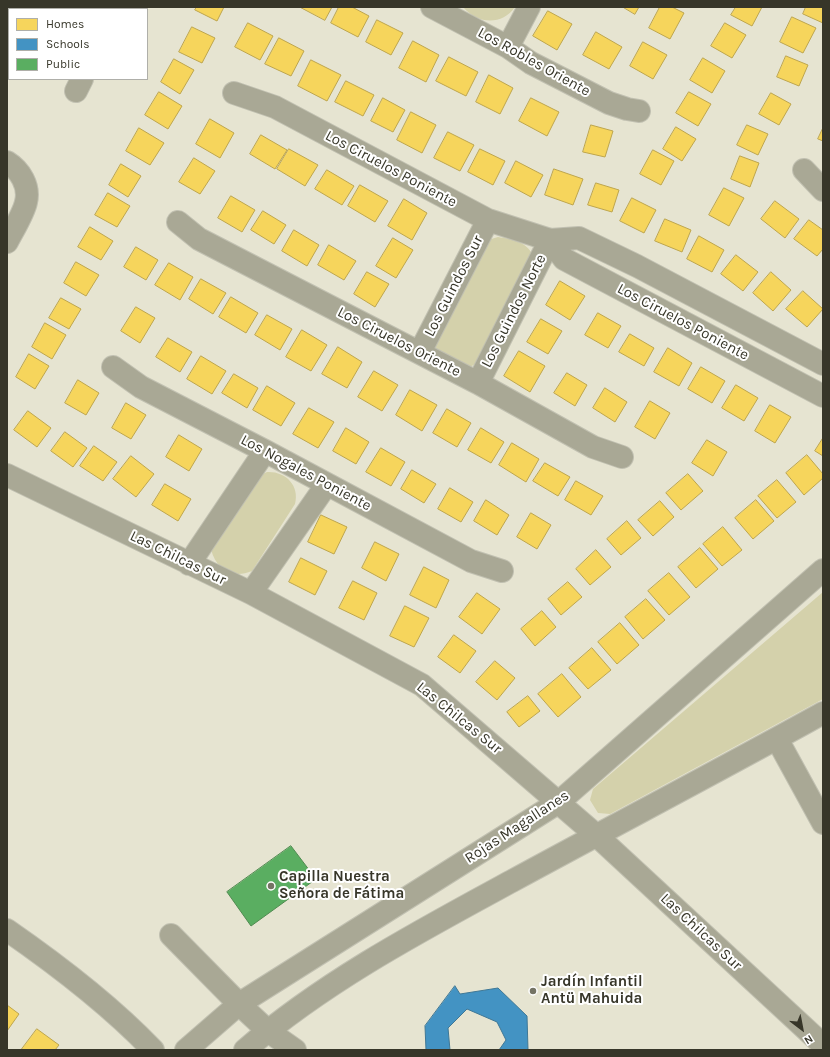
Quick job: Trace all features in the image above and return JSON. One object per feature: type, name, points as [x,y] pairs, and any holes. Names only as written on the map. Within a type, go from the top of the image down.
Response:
[{"type":"street","points":[[508,47],[529,7]]},
{"type":"street","name":"Los Robles Oriente","points":[[436,8],[508,47],[531,63],[609,103],[639,111]]},
{"type":"street","name":"Los Ciruelos Poniente","points":[[234,93],[275,107],[488,220],[550,240],[579,238],[637,266],[823,364]]},
{"type":"street","points":[[7,162],[12,165],[22,177],[27,194],[26,203],[7,242]]},
{"type":"street","points":[[804,170],[823,190]]},
{"type":"street","name":"Los Guindos Sur","points":[[420,352],[488,220]]},
{"type":"street","name":"Los Ciruelos Oriente","points":[[178,222],[199,239],[420,352],[593,447],[622,457]]},
{"type":"street","name":"Los Ciruelos Poniente","points":[[550,240],[564,259],[823,396]]},
{"type":"street","name":"Los Guindos Norte","points":[[478,383],[550,240]]},
{"type":"street","name":"Los Nogales Poniente","points":[[113,367],[141,387],[472,561],[502,571]]},
{"type":"street","points":[[189,564],[265,451]]},
{"type":"street","name":"Las Chilcas Sur","points":[[7,475],[251,593],[422,685],[596,835],[823,1045]]},
{"type":"street","points":[[251,593],[327,484]]},
{"type":"street","name":"Rojas Magallanes","points":[[186,1050],[239,1004],[559,802],[823,570]]},
{"type":"street","points":[[245,1050],[306,1003],[384,952],[596,835],[823,713]]},
{"type":"street","points":[[777,739],[823,824]]},
{"type":"street","points":[[7,930],[65,971],[126,1023],[153,1050]]},
{"type":"street","points":[[171,935],[239,1004],[268,1031],[295,1050]]},
{"type":"shaded area","points":[[463,7],[515,7],[510,13],[497,20],[489,20],[475,17]]},
{"type":"shaded area","points":[[498,237],[523,244],[531,251],[533,256],[477,363],[470,367],[436,357],[431,339],[488,240]]},
{"type":"shaded area","points":[[267,472],[280,474],[290,480],[295,491],[295,504],[252,571],[238,574],[226,571],[217,562],[211,549],[263,474]]},
{"type":"shaded area","points":[[823,592],[823,699],[610,814],[598,813],[590,800],[593,789]]},
{"type":"building: Homes","points":[[197,7],[224,7],[217,21],[195,10]]},
{"type":"building: Homes","points":[[300,7],[332,7],[325,20]]},
{"type":"building: Homes","points":[[339,7],[352,7],[369,16],[358,37],[331,23]]},
{"type":"building: Homes","points":[[623,7],[639,7],[635,14]]},
{"type":"building: Homes","points":[[660,7],[672,7],[684,13],[670,39],[649,28]]},
{"type":"building: Homes","points":[[736,7],[762,7],[752,26],[731,15]]},
{"type":"building: Homes","points":[[806,7],[823,7],[823,23],[803,14]]},
{"type":"building: Homes","points":[[548,11],[572,24],[557,50],[533,36]]},
{"type":"building: Homes","points":[[792,17],[816,28],[803,53],[780,42]]},
{"type":"building: Homes","points":[[377,20],[403,33],[391,55],[366,42]]},
{"type":"building: Homes","points":[[248,23],[273,36],[260,60],[235,47]]},
{"type":"building: Homes","points":[[725,23],[746,35],[732,58],[711,46]]},
{"type":"building: Homes","points":[[192,27],[215,38],[202,63],[179,52]]},
{"type":"building: Homes","points":[[596,32],[622,47],[609,69],[583,55]]},
{"type":"building: Homes","points":[[279,38],[304,51],[291,76],[265,64]]},
{"type":"building: Homes","points":[[413,41],[439,55],[426,82],[399,68]]},
{"type":"building: Homes","points":[[643,42],[667,55],[653,79],[630,66]]},
{"type":"building: Homes","points":[[786,56],[808,65],[799,86],[777,77]]},
{"type":"building: Homes","points":[[449,57],[478,72],[466,96],[436,81]]},
{"type":"building: Homes","points":[[703,58],[725,71],[712,93],[690,80]]},
{"type":"building: Homes","points":[[174,59],[194,70],[180,94],[161,82]]},
{"type":"building: Homes","points":[[311,60],[341,75],[327,101],[298,86]]},
{"type":"building: Homes","points":[[489,75],[513,88],[500,114],[476,102]]},
{"type":"building: Homes","points":[[346,81],[374,95],[363,116],[335,102]]},
{"type":"building: Homes","points":[[159,92],[182,106],[168,129],[145,115]]},
{"type":"building: Homes","points":[[689,92],[711,104],[698,126],[676,113]]},
{"type":"building: Homes","points":[[771,93],[791,104],[779,125],[759,114]]},
{"type":"building: Homes","points":[[383,98],[405,110],[393,132],[371,121]]},
{"type":"building: Homes","points":[[531,98],[559,112],[547,136],[519,121]]},
{"type":"building: Homes","points":[[411,112],[436,125],[422,153],[397,140]]},
{"type":"building: Homes","points":[[210,119],[234,133],[220,158],[196,144]]},
{"type":"building: Homes","points":[[591,125],[613,131],[605,157],[583,152]]},
{"type":"building: Homes","points":[[747,125],[768,134],[758,155],[737,145]]},
{"type":"building: Homes","points":[[676,127],[696,139],[682,161],[663,149]]},
{"type":"building: Homes","points":[[139,128],[164,143],[150,165],[126,151]]},
{"type":"building: Homes","points":[[823,128],[823,141],[818,139]]},
{"type":"building: Homes","points":[[448,132],[474,145],[460,171],[434,158]]},
{"type":"building: Homes","points":[[261,135],[287,150],[275,169],[250,154]]},
{"type":"building: Homes","points":[[289,149],[318,165],[305,186],[277,169]]},
{"type":"building: Homes","points":[[480,149],[505,161],[493,185],[468,172]]},
{"type":"building: Homes","points":[[653,150],[674,161],[661,185],[640,174]]},
{"type":"building: Homes","points":[[740,156],[759,163],[750,187],[731,179]]},
{"type":"building: Homes","points":[[194,158],[215,171],[200,194],[179,182]]},
{"type":"building: Homes","points":[[516,161],[543,175],[531,197],[505,183]]},
{"type":"building: Homes","points":[[121,164],[141,176],[128,197],[109,185]]},
{"type":"building: Homes","points":[[554,169],[583,179],[573,205],[545,195]]},
{"type":"building: Homes","points":[[327,170],[354,186],[342,205],[315,189]]},
{"type":"building: Homes","points":[[596,183],[619,190],[612,212],[588,205]]},
{"type":"building: Homes","points":[[360,185],[388,201],[375,222],[348,206]]},
{"type":"building: Homes","points":[[724,188],[744,198],[729,226],[709,215]]},
{"type":"building: Homes","points":[[108,193],[130,206],[117,227],[95,215]]},
{"type":"building: Homes","points":[[231,196],[255,210],[242,232],[218,218]]},
{"type":"building: Homes","points":[[632,198],[656,210],[644,233],[620,221]]},
{"type":"building: Homes","points":[[404,199],[427,213],[412,240],[388,226]]},
{"type":"building: Homes","points":[[775,201],[799,219],[785,238],[761,219]]},
{"type":"building: Homes","points":[[263,211],[286,225],[274,244],[251,230]]},
{"type":"building: Homes","points":[[665,219],[691,230],[682,252],[655,241]]},
{"type":"building: Homes","points":[[809,220],[823,230],[823,249],[817,256],[794,239]]},
{"type":"building: Homes","points":[[90,227],[113,241],[101,260],[78,247]]},
{"type":"building: Homes","points":[[294,230],[319,245],[307,266],[282,251]]},
{"type":"building: Homes","points":[[699,236],[724,250],[712,272],[687,259]]},
{"type":"building: Homes","points":[[393,238],[413,250],[396,278],[376,266]]},
{"type":"building: Homes","points":[[329,245],[356,261],[344,280],[318,265]]},
{"type":"building: Homes","points":[[136,247],[158,260],[146,280],[124,267]]},
{"type":"building: Homes","points":[[736,255],[758,272],[743,291],[721,274]]},
{"type":"building: Homes","points":[[76,262],[99,275],[86,296],[64,283]]},
{"type":"building: Homes","points":[[169,263],[193,277],[180,300],[155,285]]},
{"type":"building: Homes","points":[[367,272],[389,284],[375,307],[354,294]]},
{"type":"building: Homes","points":[[771,272],[791,290],[773,311],[753,293]]},
{"type":"building: Homes","points":[[201,279],[226,293],[213,314],[189,299]]},
{"type":"building: Homes","points":[[560,281],[585,296],[570,320],[546,305]]},
{"type":"building: Homes","points":[[803,291],[823,309],[807,327],[786,309]]},
{"type":"building: Homes","points":[[231,297],[258,313],[246,333],[219,317]]},
{"type":"building: Homes","points":[[61,298],[81,309],[69,329],[49,318]]},
{"type":"building: Homes","points":[[136,307],[155,318],[140,343],[121,331]]},
{"type":"building: Homes","points":[[598,313],[621,326],[608,348],[585,335]]},
{"type":"building: Homes","points":[[267,315],[292,329],[280,350],[255,335]]},
{"type":"building: Homes","points":[[541,319],[562,331],[548,354],[527,342]]},
{"type":"building: Homes","points":[[45,323],[66,335],[52,359],[32,347]]},
{"type":"building: Homes","points":[[302,330],[327,345],[311,371],[286,357]]},
{"type":"building: Homes","points":[[630,334],[654,348],[644,366],[619,352]]},
{"type":"building: Homes","points":[[168,338],[192,352],[180,372],[156,357]]},
{"type":"building: Homes","points":[[338,347],[362,362],[347,388],[322,374]]},
{"type":"building: Homes","points":[[668,348],[692,363],[679,386],[654,372]]},
{"type":"building: Homes","points":[[519,351],[545,366],[530,392],[504,376]]},
{"type":"building: Homes","points":[[29,354],[49,366],[35,389],[16,377]]},
{"type":"building: Homes","points":[[201,356],[226,371],[212,394],[187,379]]},
{"type":"building: Homes","points":[[701,367],[725,381],[712,403],[688,389]]},
{"type":"building: Homes","points":[[374,371],[398,385],[382,411],[358,397]]},
{"type":"building: Homes","points":[[567,373],[587,385],[575,406],[554,393]]},
{"type":"building: Homes","points":[[234,374],[258,388],[247,408],[222,393]]},
{"type":"building: Homes","points":[[78,380],[99,393],[86,415],[65,403]]},
{"type":"building: Homes","points":[[736,385],[758,398],[744,421],[722,408]]},
{"type":"building: Homes","points":[[267,386],[295,403],[281,426],[253,410]]},
{"type":"building: Homes","points":[[605,388],[627,402],[615,422],[593,408]]},
{"type":"building: Homes","points":[[410,390],[437,405],[422,431],[396,415]]},
{"type":"building: Homes","points":[[650,401],[670,413],[655,439],[635,427]]},
{"type":"building: Homes","points":[[126,403],[146,415],[131,439],[112,428]]},
{"type":"building: Homes","points":[[770,405],[791,417],[775,443],[755,431]]},
{"type":"building: Homes","points":[[309,408],[334,422],[318,448],[293,434]]},
{"type":"building: Homes","points":[[447,409],[471,423],[457,447],[433,433]]},
{"type":"building: Homes","points":[[28,411],[51,428],[37,447],[14,430]]},
{"type":"building: Homes","points":[[346,428],[369,442],[356,464],[333,451]]},
{"type":"building: Homes","points":[[481,428],[504,442],[491,463],[468,450]]},
{"type":"building: Homes","points":[[65,432],[87,448],[73,467],[51,451]]},
{"type":"building: Homes","points":[[179,435],[202,449],[189,471],[166,457]]},
{"type":"building: Homes","points":[[823,438],[823,456],[815,451]]},
{"type":"building: Homes","points":[[707,440],[727,452],[713,476],[692,463]]},
{"type":"building: Homes","points":[[512,443],[539,459],[526,482],[499,465]]},
{"type":"building: Homes","points":[[94,446],[117,462],[103,481],[80,466]]},
{"type":"building: Homes","points":[[381,448],[405,462],[391,486],[366,472]]},
{"type":"building: Homes","points":[[807,455],[823,474],[823,478],[804,495],[786,473]]},
{"type":"building: Homes","points":[[131,456],[154,474],[136,497],[113,479]]},
{"type":"building: Homes","points":[[545,463],[570,477],[558,496],[533,481]]},
{"type":"building: Homes","points":[[412,470],[436,484],[424,503],[401,489]]},
{"type":"building: Homes","points":[[688,474],[703,491],[681,510],[666,493]]},
{"type":"building: Homes","points":[[777,480],[796,502],[777,518],[758,496]]},
{"type":"building: Homes","points":[[576,481],[603,496],[591,515],[565,500]]},
{"type":"building: Homes","points":[[165,484],[191,499],[178,521],[152,505]]},
{"type":"building: Homes","points":[[450,488],[473,502],[461,522],[438,509]]},
{"type":"building: Homes","points":[[486,500],[509,515],[497,535],[474,521]]},
{"type":"building: Homes","points":[[756,500],[774,521],[753,539],[735,518]]},
{"type":"building: Homes","points":[[660,501],[674,517],[653,536],[638,520]]},
{"type":"building: Homes","points":[[531,513],[551,525],[537,549],[517,537]]},
{"type":"building: Homes","points":[[321,515],[347,527],[334,554],[308,542]]},
{"type":"building: Homes","points":[[627,521],[641,538],[621,555],[607,539]]},
{"type":"building: Homes","points":[[723,527],[742,550],[722,566],[703,544]]},
{"type":"building: Homes","points":[[375,542],[399,554],[386,581],[362,568]]},
{"type":"building: Homes","points":[[700,548],[718,569],[696,588],[678,567]]},
{"type":"building: Homes","points":[[596,550],[611,567],[590,585],[576,569]]},
{"type":"building: Homes","points":[[301,558],[327,571],[315,595],[289,582]]},
{"type":"building: Homes","points":[[424,567],[449,580],[436,608],[410,595]]},
{"type":"building: Homes","points":[[669,573],[690,597],[669,615],[648,591]]},
{"type":"building: Homes","points":[[353,581],[377,593],[364,620],[339,608]]},
{"type":"building: Homes","points":[[568,582],[582,597],[561,615],[548,599]]},
{"type":"building: Homes","points":[[477,593],[500,609],[482,634],[459,617]]},
{"type":"building: Homes","points":[[646,599],[665,620],[643,639],[625,617]]},
{"type":"building: Homes","points":[[405,606],[429,618],[414,647],[390,636]]},
{"type":"building: Homes","points":[[542,611],[556,627],[535,646],[521,629]]},
{"type":"building: Homes","points":[[620,623],[639,645],[617,664],[598,642]]},
{"type":"building: Homes","points":[[454,635],[476,651],[460,673],[438,657]]},
{"type":"building: Homes","points":[[592,648],[611,670],[588,689],[569,668]]},
{"type":"building: Homes","points":[[495,661],[515,678],[497,700],[476,682]]},
{"type":"building: Homes","points":[[562,674],[581,697],[558,717],[538,694]]},
{"type":"building: Homes","points":[[528,696],[540,711],[519,727],[507,712]]},
{"type":"building: Homes","points":[[7,1005],[19,1014],[7,1031]]},
{"type":"building: Homes","points":[[37,1029],[59,1045],[55,1050],[22,1049]]},
{"type":"building: Schools","points":[[455,986],[460,994],[498,988],[527,1016],[528,1050],[499,1050],[506,1040],[497,1022],[467,1009],[448,1028],[450,1050],[426,1050],[425,1026]]},
{"type":"building: Public","name":"Capilla Nuestra Señora de Fátima","points":[[291,846],[316,879],[251,926],[227,892]]},
{"type":"place","name":"Capilla Nuestra Señora de Fátima","points":[[271,886]]},
{"type":"place","name":"Jardín Infantil Antü Mahuida","points":[[533,991]]}]
